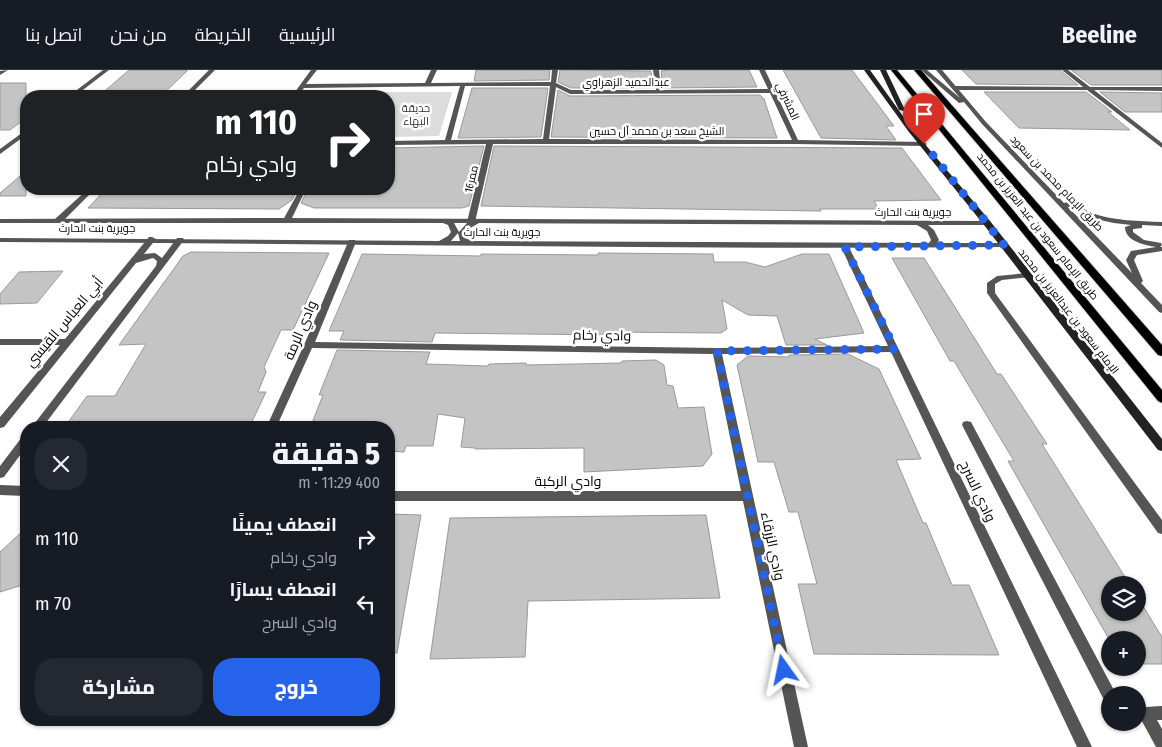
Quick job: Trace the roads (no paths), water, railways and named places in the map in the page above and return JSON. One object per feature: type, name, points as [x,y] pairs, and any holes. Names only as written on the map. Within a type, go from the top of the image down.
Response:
[{"type":"main road","name":"الإمام سعود بن عبدالعزيز بن محمد","points":[[867,70],[911,131],[924,144],[987,223],[1162,447]]},
{"type":"main road","points":[[883,70],[911,131]]},
{"type":"main road","name":"طريق الإمام سعود بن عبد العزيز بن محمد","points":[[894,70],[1162,398]]},
{"type":"main road","name":"طريق الإمام سعود بن عبد العزيز بن محمد","points":[[916,70],[1162,352]]},
{"type":"street","points":[[0,73],[5,70]]},
{"type":"street","points":[[80,90],[106,70]]},
{"type":"street","points":[[192,90],[212,70]]},
{"type":"street","points":[[299,90],[314,70]]},
{"type":"street","points":[[427,86],[434,70]]},
{"type":"street","points":[[546,141],[555,70]]},
{"type":"street","points":[[656,70],[659,92]]},
{"type":"street","name":"المشرفي","points":[[762,70],[796,142]]},
{"type":"street","points":[[924,70],[984,123]]},
{"type":"street","name":"طريق الإمام محمد بن سعود","points":[[939,70],[984,123],[1162,310]]},
{"type":"street","points":[[1065,70],[1159,141],[1162,146]]},
{"type":"street","name":"عبدالحميد الزهراوي","points":[[302,86],[376,89],[427,86],[553,84],[570,92],[772,91]]},
{"type":"street","points":[[447,143],[463,85]]},
{"type":"street","points":[[955,88],[1162,89]]},
{"type":"street","points":[[0,152],[20,137]]},
{"type":"street","name":"ممر16","points":[[476,222],[490,141]]},
{"type":"street","name":"الشيخ سعد بن محمد آل حسين","points":[[395,143],[546,141],[924,144]]},
{"type":"street","points":[[0,142],[13,142]]},
{"type":"street","points":[[1047,189],[1075,209],[1090,215],[1124,222],[1162,225]]},
{"type":"street","points":[[58,221],[86,195]]},
{"type":"street","points":[[287,220],[301,195]]},
{"type":"street","name":"جويرية بنت الحارث","points":[[0,221],[287,220],[987,223]]},
{"type":"street","points":[[436,243],[454,236],[454,228],[444,221]]},
{"type":"street","points":[[476,222],[469,225],[462,232],[463,240],[477,244]]},
{"type":"street","points":[[918,223],[926,226],[934,234],[935,240],[930,246]]},
{"type":"street","points":[[1162,225],[1129,226],[1129,232],[1141,242],[1162,245]]},
{"type":"street","name":"جويرية بنت الحارث","points":[[0,240],[152,239],[845,247],[1004,245]]},
{"type":"street","name":"أبي العباس القيسي","points":[[0,424],[152,239]]},
{"type":"street","points":[[41,421],[180,240]]},
{"type":"street","name":"وادي الرمة","points":[[274,421],[309,345],[352,242]]},
{"type":"street","name":"وادي السرح","points":[[845,247],[895,349],[970,511],[1085,747]]},
{"type":"street","points":[[1153,300],[1137,279],[1130,260],[1134,253],[1162,249]]},
{"type":"street","points":[[130,266],[138,260],[155,256],[161,261],[160,266]]},
{"type":"street","points":[[1027,275],[1000,278],[991,283],[990,293],[1162,529]]},
{"type":"street","points":[[0,342],[67,342]]},
{"type":"street","name":"وادي رخام","points":[[309,345],[717,351],[895,349]]},
{"type":"street","name":"وادي الزرقاء","points":[[717,351],[801,747]]},
{"type":"street","points":[[967,426],[1104,686]]},
{"type":"street","points":[[0,474],[20,448]]},
{"type":"street","points":[[0,490],[20,491]]},
{"type":"street","name":"وادي الركبة","points":[[395,496],[747,496]]},
{"type":"street","points":[[1146,713],[1162,713]]},
{"type":"street","points":[[1146,720],[1162,743]]},
{"type":"park label","name":"حديقة البهاء","points":[[416,114]]}]
